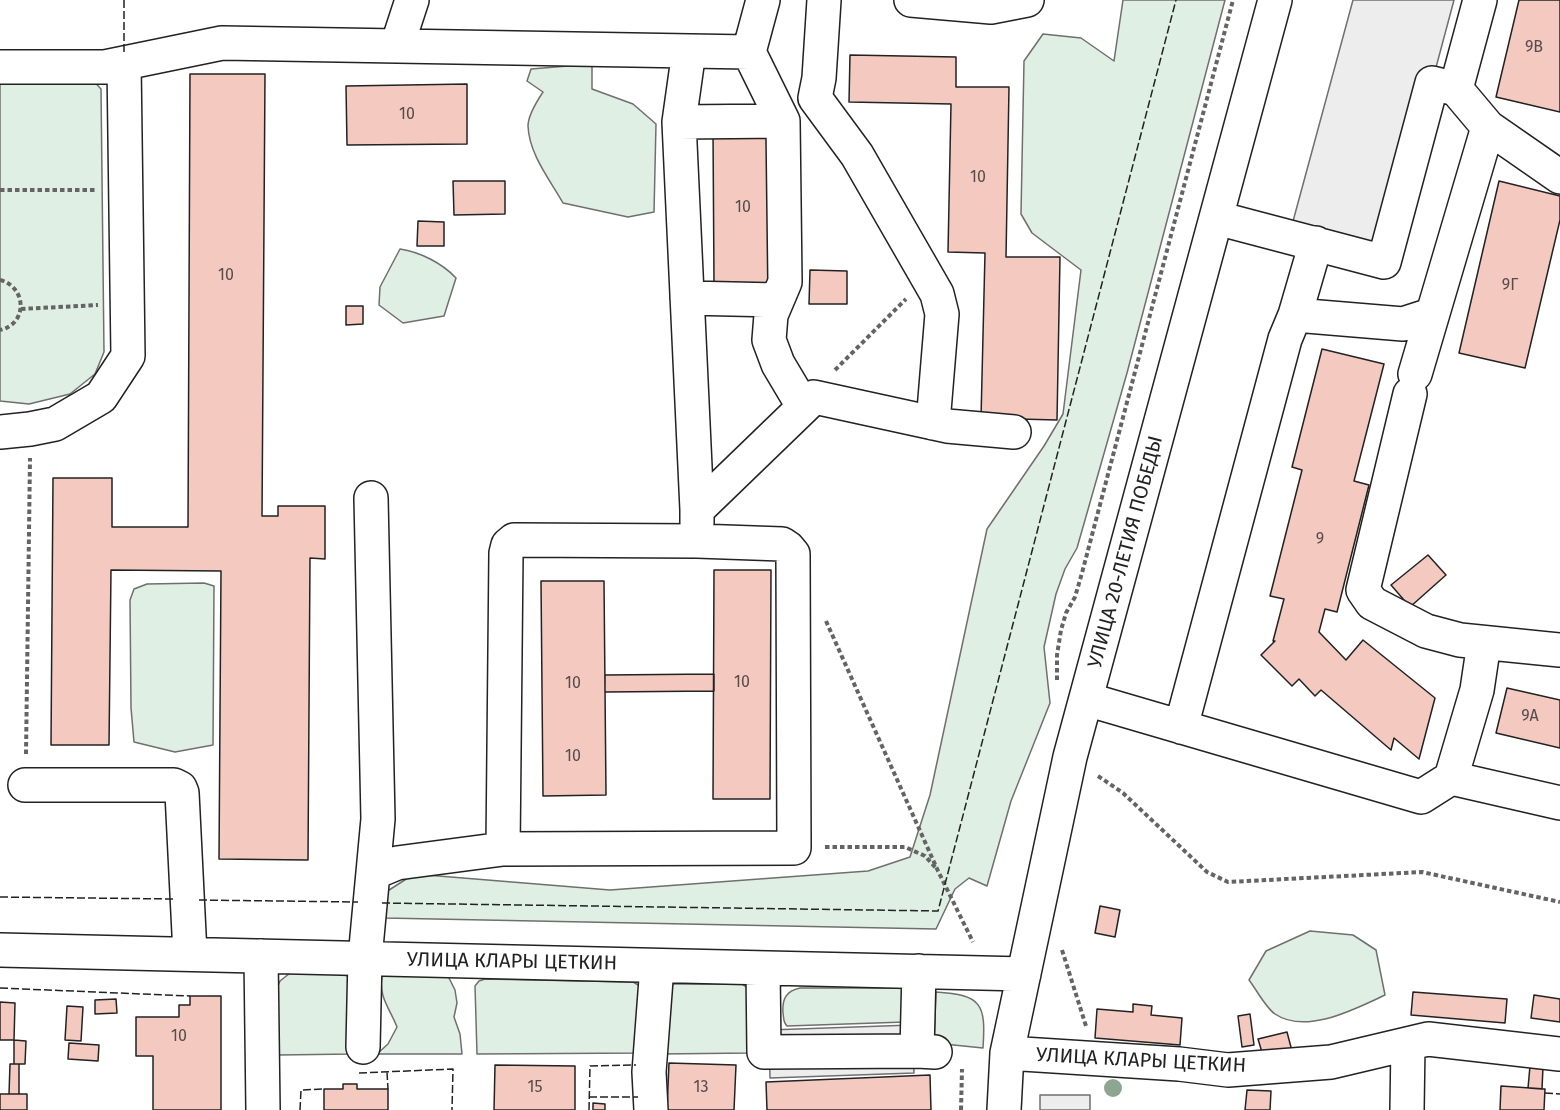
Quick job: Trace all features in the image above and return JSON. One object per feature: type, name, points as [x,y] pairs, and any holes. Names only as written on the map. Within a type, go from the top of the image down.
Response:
[{"type":"street","points":[[397,46],[412,0]]},
{"type":"street","points":[[763,0],[749,52],[776,108],[785,282],[771,315],[769,340],[778,364],[809,402],[933,423],[1014,432]]},
{"type":"street","points":[[824,0],[819,78],[815,98],[857,155],[937,294],[942,314],[933,423]]},
{"type":"street","points":[[911,0],[991,7],[1027,0]]},
{"type":"street","name":"УЛИЦА 20-ЛЕТИЯ ПОБЕДЫ","points":[[1004,1110],[1007,1053],[1070,757],[1071,694],[1217,218],[1275,0]]},
{"type":"street","points":[[1456,89],[1480,0]]},
{"type":"street","points":[[7,61],[105,67],[222,43],[749,52]]},
{"type":"street","points":[[689,51],[679,122],[697,526]]},
{"type":"street","points":[[15,431],[55,424],[100,397],[128,356],[124,63]]},
{"type":"street","points":[[1217,218],[1384,262],[1432,83],[1456,89],[1488,127],[1560,177]]},
{"type":"street","points":[[679,122],[776,108],[815,98]]},
{"type":"street","points":[[1488,127],[1431,315],[1363,590],[1372,603],[1426,631],[1460,640],[1560,650]]},
{"type":"street","points":[[1181,727],[1285,339],[1295,315],[1316,243]]},
{"type":"street","points":[[687,298],[777,300]]},
{"type":"street","points":[[1295,315],[1403,324],[1431,315]]},
{"type":"street","points":[[697,526],[809,402]]},
{"type":"street","points":[[363,1047],[365,958],[378,819],[371,498]]},
{"type":"street","points":[[373,873],[397,863],[503,849],[794,848],[792,554],[788,548],[782,544],[697,526],[514,540],[508,545],[506,553],[503,849]]},
{"type":"street","points":[[1071,694],[1421,798],[1451,777],[1477,690],[1484,643]]},
{"type":"street","points":[[1451,777],[1560,803]]},
{"type":"street","points":[[25,784],[174,785],[180,788],[190,954]]},
{"type":"street","name":"УЛИЦА КЛАРЫ ЦЕТКИН","points":[[0,950],[1024,974]]},
{"type":"street","points":[[261,956],[262,1110]]},
{"type":"street","points":[[651,1110],[649,1072],[657,966]]},
{"type":"street","points":[[763,968],[764,1052],[926,1052],[919,971]]},
{"type":"street","name":"УЛИЦА КЛАРЫ ЦЕТКИН","points":[[1007,1053],[1179,1064],[1228,1070],[1331,1062],[1428,1039],[1560,1054]]},
{"type":"street","points":[[1407,1110],[1408,1044]]},
{"type":"path","points":[[1071,694],[1057,655],[1061,630],[1082,573],[1233,0]]},
{"type":"path","points":[[0,190],[126,190]]},
{"type":"path","points":[[809,402],[842,362],[929,277]]},
{"type":"path","points":[[0,280],[8,282],[15,288],[20,295],[21,309],[12,325],[0,330]]},
{"type":"path","points":[[21,309],[127,304]]},
{"type":"path","points":[[15,431],[25,784]]},
{"type":"path","points":[[824,616],[938,871],[974,945]]},
{"type":"path","points":[[1070,757],[1123,793],[1207,872],[1228,882],[1422,872],[1560,902]]},
{"type":"path","points":[[794,848],[905,847],[925,856],[938,871]]},
{"type":"path","points":[[1062,949],[1095,1058]]},
{"type":"green space","points":[[1123,0],[1225,0],[1127,373],[1077,548],[1065,569],[1056,594],[1044,647],[1050,703],[1011,801],[987,886],[969,878],[955,889],[936,929],[384,918],[386,892],[414,874],[610,890],[868,871],[910,857],[930,795],[987,529],[1063,414],[1081,270],[1032,233],[1021,214],[1024,61],[1043,34],[1081,38],[1114,61]]},
{"type":"green space","points":[[592,64],[592,89],[633,104],[656,124],[654,212],[628,217],[563,203],[536,157],[529,136],[528,122],[543,92],[527,81],[531,69]]},
{"type":"green space","points":[[0,67],[89,76],[101,89],[104,352],[95,374],[70,394],[29,404],[0,401]]},
{"type":"green space","points":[[400,249],[430,259],[456,278],[444,316],[403,323],[379,305],[380,287]]},
{"type":"green space","points":[[204,583],[214,586],[213,745],[175,752],[134,742],[131,708],[130,600],[134,589],[147,584]]},
{"type":"green space","points":[[1310,931],[1353,935],[1376,950],[1385,995],[1345,1013],[1316,1021],[1287,1020],[1275,1014],[1249,980],[1266,951]]},
{"type":"green space","points":[[290,973],[343,974],[349,977],[353,1054],[278,1055],[277,988],[280,981]]},
{"type":"green space","points":[[386,974],[448,976],[455,990],[457,1003],[454,1017],[460,1034],[462,1054],[377,1054],[388,1044],[397,1027],[382,990],[382,976]]},
{"type":"green space","points":[[485,979],[633,982],[640,986],[644,1053],[477,1054],[475,986],[479,981]]},
{"type":"green space","points":[[674,984],[742,984],[750,990],[752,1053],[658,1054],[665,991]]},
{"type":"green space","points":[[800,988],[906,988],[905,1022],[787,1026],[784,1022],[784,1000],[791,991]]},
{"type":"green space","points":[[936,992],[963,996],[972,999],[978,1005],[982,1012],[983,1048],[934,1043]]},
{"type":"shaded area","points":[[1353,0],[1454,0],[1384,262],[1289,236]]},
{"type":"shaded area","points":[[912,1025],[914,1073],[770,1078],[769,1030]]},
{"type":"shaded area","points":[[1040,1095],[1090,1095],[1090,1110],[1040,1110]]},
{"type":"building","points":[[1519,0],[1560,0],[1560,112],[1496,97]]},
{"type":"building","points":[[850,55],[956,57],[956,87],[1009,87],[1006,257],[1060,257],[1057,420],[981,418],[985,253],[948,252],[951,104],[849,102]]},
{"type":"building","points":[[190,74],[265,74],[262,516],[278,516],[278,506],[325,506],[325,559],[310,558],[308,860],[219,859],[221,571],[111,570],[109,745],[51,745],[53,478],[112,478],[112,527],[188,527]]},
{"type":"building","points":[[467,84],[467,144],[347,145],[346,86]]},
{"type":"building","points":[[713,132],[773,132],[773,283],[714,284]]},
{"type":"building","points":[[453,181],[505,181],[505,214],[454,215]]},
{"type":"building","points":[[1499,181],[1560,196],[1560,220],[1525,368],[1459,353]]},
{"type":"building","points":[[418,221],[444,222],[444,246],[417,246]]},
{"type":"building","points":[[810,270],[847,271],[847,304],[809,304]]},
{"type":"building","points":[[346,306],[363,306],[363,324],[346,325]]},
{"type":"building","points":[[1322,349],[1384,364],[1354,481],[1369,485],[1337,612],[1325,609],[1319,632],[1346,660],[1363,640],[1435,698],[1419,759],[1394,738],[1391,750],[1321,690],[1315,696],[1299,679],[1292,686],[1261,655],[1275,641],[1273,641],[1284,599],[1270,596],[1302,470],[1292,467]]},
{"type":"building","points":[[1428,555],[1446,575],[1410,607],[1391,585]]},
{"type":"building","points":[[714,570],[771,570],[770,799],[713,799]]},
{"type":"building","points":[[541,581],[604,581],[606,795],[543,796]]},
{"type":"building","points":[[714,674],[714,691],[605,692],[605,675]]},
{"type":"building","points":[[1507,688],[1560,700],[1560,748],[1496,733]]},
{"type":"building","points":[[1100,906],[1120,910],[1115,937],[1095,933]]},
{"type":"building","points":[[1413,992],[1507,999],[1505,1023],[1411,1015]]},
{"type":"building","points":[[1534,995],[1560,999],[1560,1022],[1531,1018]]},
{"type":"building","points":[[190,996],[221,996],[221,1110],[153,1110],[153,1056],[136,1056],[136,1017],[179,1017],[179,1005],[190,1005]]},
{"type":"building","points":[[116,999],[117,1013],[95,1014],[95,1000]]},
{"type":"building","points":[[0,1002],[15,1003],[14,1040],[0,1040]]},
{"type":"building","points":[[1133,1004],[1152,1006],[1151,1015],[1182,1018],[1180,1045],[1095,1038],[1097,1009],[1133,1012]]},
{"type":"building","points":[[67,1006],[83,1007],[81,1041],[65,1040]]},
{"type":"building","points":[[1250,1014],[1254,1045],[1242,1047],[1238,1016]]},
{"type":"building","points":[[1287,1032],[1292,1051],[1264,1059],[1258,1039]]},
{"type":"building","points":[[14,1040],[26,1041],[25,1064],[14,1064]]},
{"type":"building","points":[[69,1043],[99,1045],[98,1061],[68,1059]]},
{"type":"building","points":[[669,1063],[736,1065],[734,1110],[667,1110]]},
{"type":"building","points":[[10,1064],[19,1064],[19,1094],[9,1094]]},
{"type":"building","points":[[495,1065],[575,1066],[575,1110],[494,1110]]},
{"type":"building","points":[[1530,1066],[1543,1067],[1542,1089],[1528,1088]]},
{"type":"building","points":[[930,1075],[931,1110],[767,1110],[766,1082]]},
{"type":"building","points":[[343,1084],[357,1084],[357,1089],[388,1089],[388,1110],[324,1110],[324,1089],[343,1089]]},
{"type":"building","points":[[1501,1086],[1545,1089],[1544,1110],[1500,1110]]},
{"type":"building","points":[[1247,1090],[1271,1091],[1270,1110],[1245,1110]]},
{"type":"building","points":[[0,1094],[27,1094],[27,1110],[0,1110]]},
{"type":"building","points":[[593,1103],[605,1104],[605,1110],[593,1110]]},
{"type":"fence","points":[[124,0],[124,52]]},
{"type":"fence","points":[[382,903],[938,911],[1176,0]]},
{"type":"fence","points":[[0,897],[175,899]]},
{"type":"fence","points":[[199,900],[358,902]]},
{"type":"fence","points":[[0,988],[190,996]]},
{"type":"fence","points":[[589,1110],[590,1066],[636,1065]]},
{"type":"fence","points":[[359,1073],[453,1069],[452,1110]]},
{"type":"fence","points":[[387,1072],[388,1089]]},
{"type":"fence","points":[[300,1110],[301,1090],[324,1089]]},
{"type":"fence","points":[[1545,1093],[1560,1094]]},
{"type":"fence","points":[[589,1097],[638,1097]]}]
